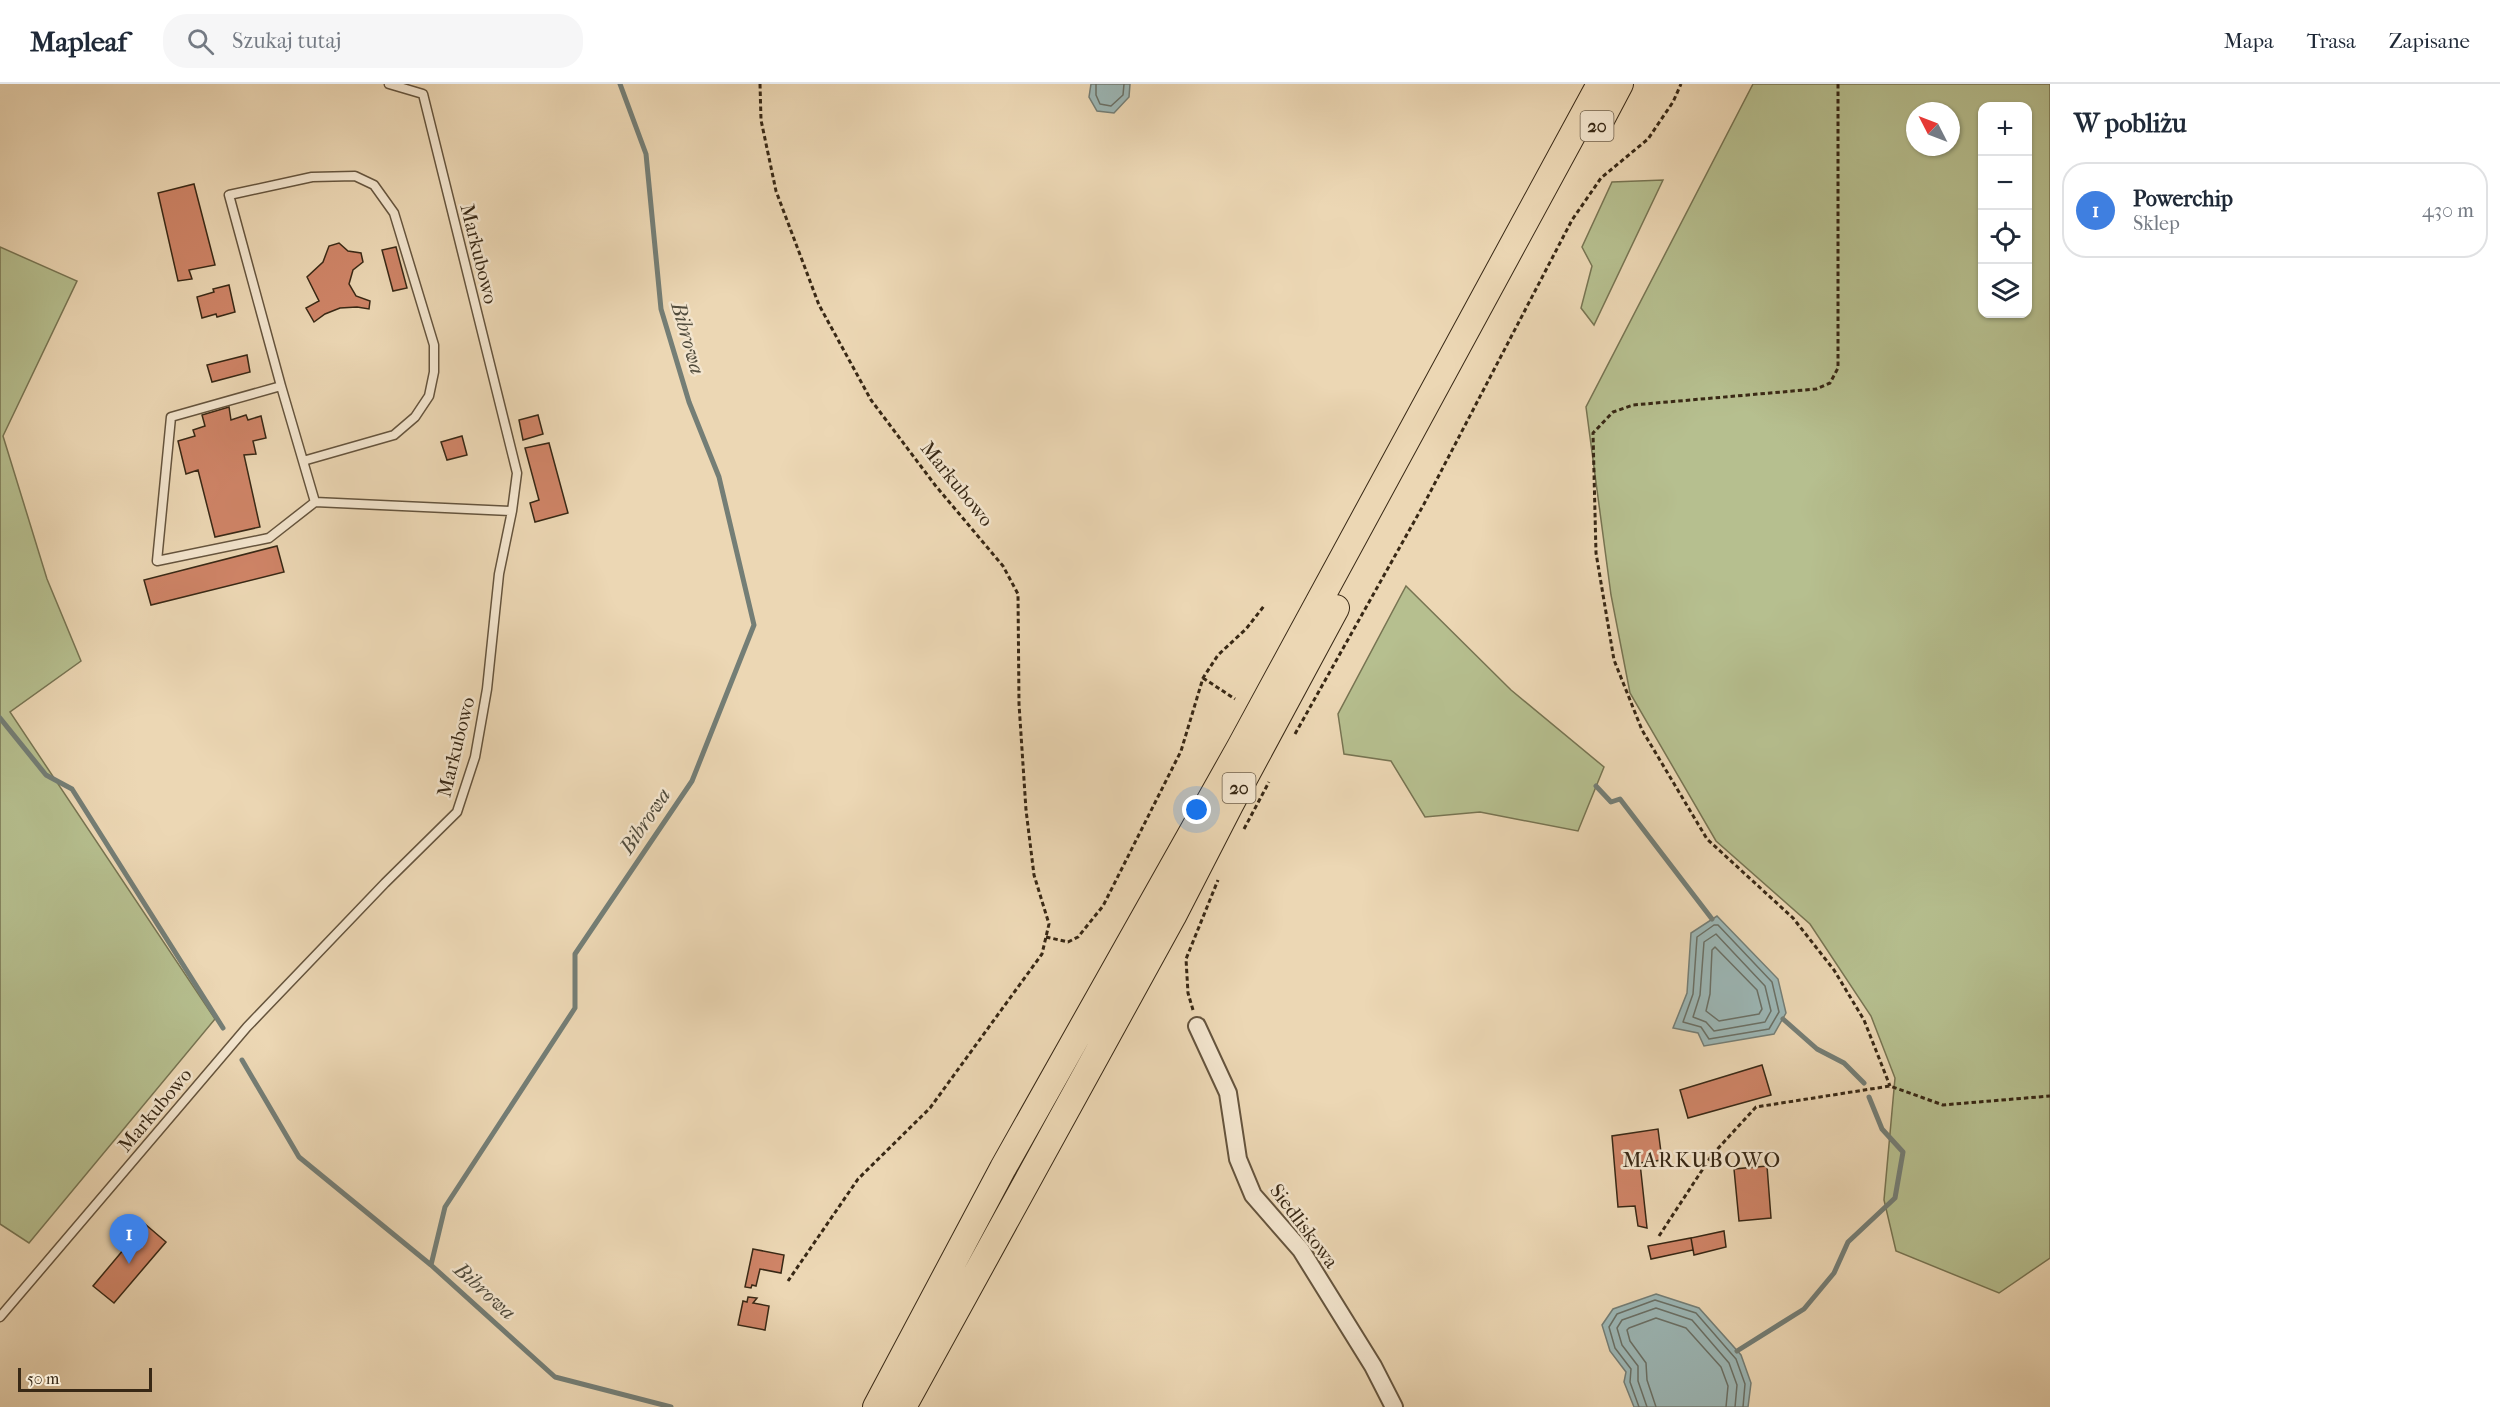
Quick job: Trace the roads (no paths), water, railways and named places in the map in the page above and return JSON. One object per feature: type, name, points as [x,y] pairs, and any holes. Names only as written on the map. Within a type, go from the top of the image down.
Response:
[{"type":"main road","name":"20","points":[[876,1407],[1003,1168],[1256,718],[1600,84]]},
{"type":"main road","name":"20","points":[[903,1407],[1168,926],[1235,795],[1620,84]]},
{"type":"main road","points":[[867,1407],[908,1345]]},
{"type":"street","name":"Siedliskowa","points":[[1197,1026],[1228,1093],[1238,1160],[1253,1195],[1301,1250],[1373,1366],[1394,1407]]},
{"type":"lane","points":[[390,84],[423,94]]},
{"type":"lane","name":"Markubowo","points":[[0,1317],[247,1027],[385,883],[457,812],[475,757],[487,689],[499,574],[517,473],[421,84]]},
{"type":"lane","points":[[303,461],[394,435],[415,417],[429,396],[434,372],[434,345],[394,213],[374,185],[355,176],[312,177],[230,195],[280,386],[315,502]]},
{"type":"lane","points":[[280,386],[171,417],[157,561],[269,538],[315,502],[512,511]]},
{"type":"water","points":[[1091,84],[1130,84],[1129,97],[1114,113],[1097,111],[1089,97]]},
{"type":"water","points":[[1717,916],[1778,979],[1786,1013],[1774,1034],[1704,1046],[1698,1033],[1673,1028],[1687,993],[1691,933]]},
{"type":"water","points":[[1656,1294],[1699,1308],[1741,1355],[1751,1383],[1748,1407],[1634,1407],[1624,1382],[1626,1372],[1610,1351],[1602,1325],[1613,1309]]},
{"type":"waterway","name":"Bibrowa","points":[[431,1265],[445,1207],[575,1008],[575,954],[692,781],[754,625],[719,477],[689,402],[661,309],[646,154],[620,84]]},
{"type":"waterway","points":[[0,718],[46,775],[72,789],[223,1028]]},
{"type":"waterway","points":[[1596,786],[1611,802],[1620,799],[1712,919]]},
{"type":"waterway","points":[[1783,1019],[1817,1049],[1844,1063],[1864,1083]]},
{"type":"waterway","name":"Bibrowa","points":[[242,1060],[299,1157],[431,1265],[555,1377],[671,1407]]},
{"type":"waterway","points":[[1737,1351],[1804,1309],[1834,1273],[1848,1242],[1895,1198],[1903,1152],[1882,1129],[1869,1097]]},
{"type":"place","name":"Powerchip","points":[[129,1264]]},
{"type":"district","name":"MARKUBOWO","points":[[1702,1160]]}]
